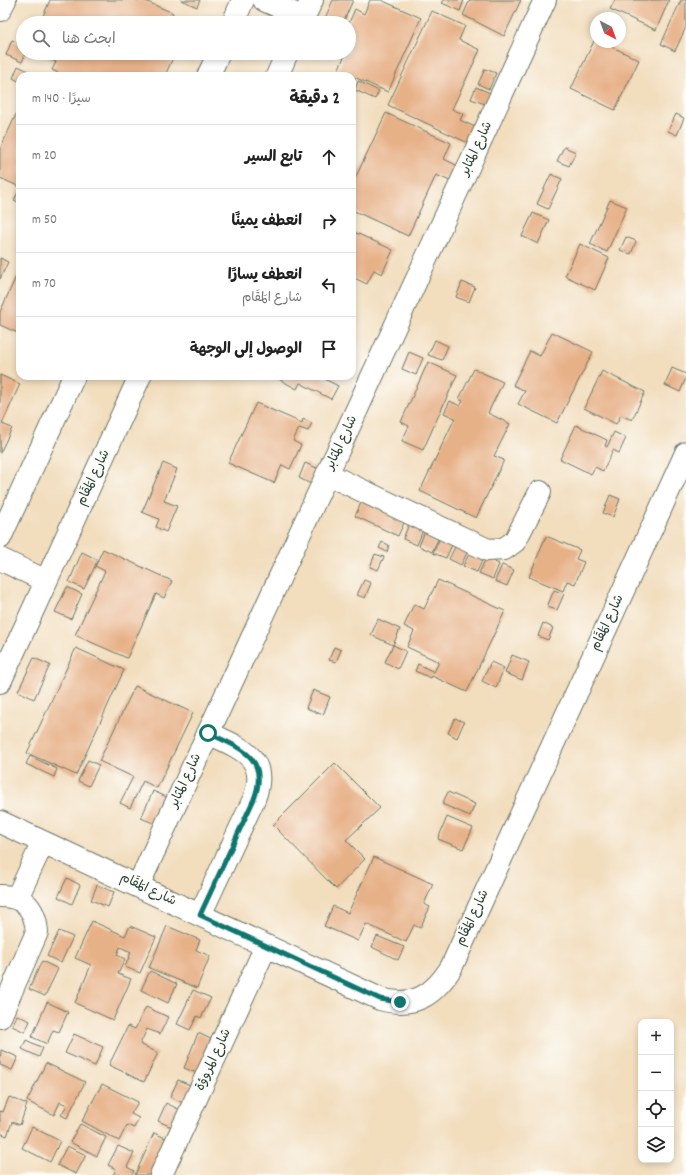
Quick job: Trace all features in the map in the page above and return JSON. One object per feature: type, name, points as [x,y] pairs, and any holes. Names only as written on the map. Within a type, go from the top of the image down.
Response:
[{"type":"street","points":[[0,10],[5,0]]},
{"type":"street","points":[[236,16],[243,0]]},
{"type":"street","points":[[264,0],[306,14]]},
{"type":"street","name":"شارع المثابر","points":[[138,886],[545,0]]},
{"type":"street","points":[[210,72],[216,60]]},
{"type":"street","points":[[279,72],[284,60]]},
{"type":"street","points":[[0,538],[72,380]]},
{"type":"street","name":"شارع المَقَام","points":[[0,682],[138,380]]},
{"type":"street","name":"شارع المَقَام","points":[[0,822],[380,999],[389,1002],[411,1001],[429,994],[451,968],[686,453]]},
{"type":"street","points":[[327,474],[488,550],[504,550],[515,540],[540,492]]},
{"type":"street","points":[[0,559],[46,581]]},
{"type":"street","points":[[200,915],[254,799],[258,789],[259,779],[258,769],[248,754],[238,747],[208,733]]},
{"type":"street","points":[[0,1017],[37,932],[33,912],[26,904],[9,897],[43,842]]},
{"type":"street","name":"شارع المروؤة","points":[[161,1175],[266,946]]},
{"type":"building","points":[[50,0],[143,0],[173,13],[172,16],[43,16]]},
{"type":"building","points":[[181,0],[200,0],[197,7]]},
{"type":"building","points":[[333,0],[353,0],[346,16],[326,16]]},
{"type":"building","points":[[370,0],[381,0],[421,18],[388,92],[356,78],[356,72],[343,72],[338,70],[343,60],[356,60],[356,16],[352,16],[355,9],[364,14]]},
{"type":"building","points":[[444,0],[464,0],[460,11],[442,3]]},
{"type":"building","points":[[470,0],[521,0],[504,36],[463,15]]},
{"type":"building","points":[[615,0],[669,0],[656,30],[626,16],[626,12],[617,12],[610,9]]},
{"type":"building","points":[[681,0],[686,0],[686,27],[675,51],[661,44]]},
{"type":"building","points":[[432,11],[465,26],[459,40],[480,50],[452,109],[463,114],[460,120],[475,127],[468,143],[388,105]]},
{"type":"building","points":[[12,40],[16,42],[16,59],[6,55]]},
{"type":"building","points":[[591,48],[614,48],[639,60],[615,110],[571,89]]},
{"type":"building","points":[[52,60],[172,60],[167,72],[56,72],[52,70],[56,62]]},
{"type":"building","points":[[18,66],[31,72],[16,72],[16,80],[13,78]]},
{"type":"building","points":[[485,69],[496,73],[489,89],[478,84]]},
{"type":"building","points":[[358,81],[379,91],[375,99],[356,90]]},
{"type":"building","points":[[476,87],[490,93],[485,104],[471,99]]},
{"type":"building","points":[[386,113],[451,143],[444,159],[458,166],[450,181],[436,175],[408,236],[356,212],[356,177]]},
{"type":"building","points":[[676,114],[684,118],[677,135],[668,131]]},
{"type":"building","points":[[16,115],[16,185],[0,178],[0,149]]},
{"type":"building","points":[[564,147],[576,152],[569,166],[557,161]]},
{"type":"building","points":[[551,174],[562,179],[548,209],[537,204]]},
{"type":"building","points":[[610,200],[627,207],[607,252],[590,244]]},
{"type":"building","points":[[533,213],[549,220],[538,244],[522,236]]},
{"type":"building","points":[[356,233],[393,250],[382,274],[374,270],[367,284],[356,279]]},
{"type":"building","points":[[626,237],[636,241],[631,254],[620,250]]},
{"type":"building","points":[[580,244],[609,258],[595,290],[565,276]]},
{"type":"building","points":[[0,258],[8,262],[0,279]]},
{"type":"building","points":[[16,277],[16,332],[0,325],[0,312]]},
{"type":"building","points":[[462,282],[475,287],[469,302],[456,297]]},
{"type":"building","points":[[552,332],[593,352],[557,423],[518,404],[525,391],[513,385],[530,351],[540,356]]},
{"type":"building","points":[[435,340],[448,346],[442,360],[428,355]]},
{"type":"building","points":[[409,352],[423,358],[416,375],[402,369]]},
{"type":"building","points":[[428,362],[457,375],[423,450],[402,441],[409,426],[401,422]]},
{"type":"building","points":[[672,368],[686,374],[686,378],[680,392],[665,385]]},
{"type":"building","points":[[474,369],[503,382],[488,413],[510,424],[494,456],[504,460],[476,518],[420,491],[455,418],[444,413],[450,401],[460,406],[463,401],[459,399]]},
{"type":"building","points":[[602,371],[645,392],[632,420],[621,415],[616,424],[584,408]]},
{"type":"building","points":[[0,375],[20,384],[2,424],[12,428],[0,453]]},
{"type":"building","points":[[280,380],[327,380],[338,386],[331,399],[300,383],[297,389]]},
{"type":"building","points":[[256,403],[302,423],[303,419],[312,423],[308,431],[299,428],[293,441],[301,445],[290,469],[282,465],[274,483],[228,463]]},
{"type":"building","points":[[576,425],[607,440],[605,446],[607,447],[614,432],[626,438],[619,453],[613,450],[603,471],[595,467],[591,474],[560,459]]},
{"type":"building","points":[[163,463],[177,469],[164,501],[177,506],[166,532],[156,527],[159,519],[142,512]]},
{"type":"building","points":[[305,463],[319,469],[313,485],[299,478]]},
{"type":"building","points":[[610,495],[620,499],[613,517],[603,513]]},
{"type":"building","points":[[364,496],[407,516],[398,536],[355,516]]},
{"type":"building","points":[[409,524],[423,530],[417,545],[403,539]]},
{"type":"building","points":[[425,531],[439,537],[432,552],[419,546]]},
{"type":"building","points":[[546,536],[580,550],[576,559],[584,562],[575,584],[567,581],[563,591],[529,577]]},
{"type":"building","points":[[440,538],[453,543],[446,558],[433,553]]},
{"type":"building","points":[[382,542],[389,545],[387,552],[379,548]]},
{"type":"building","points":[[456,545],[468,551],[461,565],[449,559]]},
{"type":"building","points":[[103,549],[172,581],[164,598],[156,594],[127,658],[75,635],[105,571],[95,566]]},
{"type":"building","points":[[82,552],[98,560],[84,589],[69,582]]},
{"type":"building","points":[[470,552],[483,558],[477,572],[463,566]]},
{"type":"building","points":[[375,554],[384,557],[378,570],[370,567]]},
{"type":"building","points":[[486,558],[499,564],[493,579],[479,573]]},
{"type":"building","points":[[502,565],[514,570],[507,586],[495,581]]},
{"type":"building","points":[[364,580],[371,583],[365,598],[357,595]]},
{"type":"building","points":[[438,580],[505,611],[467,692],[432,676],[431,678],[415,671],[418,664],[434,672],[439,662],[407,647],[414,631],[404,626],[414,604],[424,609]]},
{"type":"building","points":[[67,587],[82,594],[71,619],[55,612]]},
{"type":"building","points":[[554,590],[564,594],[557,610],[547,607]]},
{"type":"building","points":[[378,619],[400,629],[393,645],[371,635]]},
{"type":"building","points":[[543,623],[553,628],[548,640],[538,636]]},
{"type":"building","points":[[393,645],[406,651],[398,669],[385,662]]},
{"type":"building","points":[[334,647],[341,650],[336,662],[329,660]]},
{"type":"building","points":[[76,648],[124,670],[76,775],[27,753]]},
{"type":"building","points":[[512,655],[529,662],[522,680],[505,673]]},
{"type":"building","points":[[34,658],[50,665],[34,699],[18,691]]},
{"type":"building","points":[[491,662],[504,668],[496,688],[482,681]]},
{"type":"building","points":[[135,686],[193,713],[157,788],[143,781],[130,808],[120,803],[133,777],[99,761]]},
{"type":"building","points":[[313,690],[330,697],[323,715],[306,708]]},
{"type":"building","points":[[455,718],[464,722],[457,738],[448,733]]},
{"type":"building","points":[[30,756],[57,769],[54,777],[26,764]]},
{"type":"building","points":[[88,760],[99,765],[89,786],[78,781]]},
{"type":"building","points":[[335,763],[380,808],[346,840],[365,859],[336,889],[273,825]]},
{"type":"building","points":[[153,791],[171,799],[158,825],[141,818]]},
{"type":"building","points":[[448,792],[475,804],[470,816],[442,804]]},
{"type":"building","points":[[447,817],[473,828],[463,849],[438,839]]},
{"type":"building","points":[[374,857],[433,884],[424,904],[430,907],[420,928],[414,925],[406,942],[366,924],[358,941],[324,926],[333,906],[348,913]]},
{"type":"building","points":[[67,878],[80,885],[72,904],[58,897]]},
{"type":"building","points":[[97,885],[114,892],[108,907],[91,900]]},
{"type":"building","points":[[92,921],[125,936],[130,926],[156,937],[140,973],[125,967],[131,952],[120,947],[117,955],[125,959],[118,974],[131,979],[113,1020],[75,1003],[91,965],[75,958]]},
{"type":"building","points":[[167,926],[200,940],[196,950],[210,956],[197,988],[149,968]]},
{"type":"building","points":[[59,931],[73,937],[61,963],[47,956]]},
{"type":"building","points":[[377,936],[404,947],[398,960],[372,947]]},
{"type":"building","points":[[42,961],[58,969],[45,996],[29,989]]},
{"type":"building","points":[[150,971],[177,984],[168,1003],[141,990]]},
{"type":"building","points":[[193,990],[211,998],[201,1018],[197,1016],[190,1030],[177,1024]]},
{"type":"building","points":[[47,1002],[68,1012],[59,1032],[53,1030],[47,1044],[32,1037]]},
{"type":"building","points":[[146,1007],[168,1017],[160,1034],[147,1029],[140,1044],[158,1053],[144,1082],[109,1065],[128,1026],[135,1029]]},
{"type":"building","points":[[17,1015],[30,1021],[25,1032],[12,1026]]},
{"type":"building","points":[[198,1033],[213,1040],[199,1074],[184,1068]]},
{"type":"building","points":[[74,1034],[103,1047],[95,1066],[65,1053]]},
{"type":"building","points":[[26,1040],[43,1048],[39,1057],[22,1049]]},
{"type":"building","points":[[1,1050],[18,1057],[12,1070],[0,1065]]},
{"type":"building","points":[[46,1063],[85,1082],[67,1118],[61,1115],[67,1105],[60,1102],[54,1115],[27,1101]]},
{"type":"building","points":[[178,1080],[193,1086],[185,1104],[170,1097]]},
{"type":"building","points":[[102,1084],[138,1102],[131,1114],[139,1118],[134,1128],[127,1125],[119,1141],[82,1121]]},
{"type":"building","points":[[9,1097],[27,1104],[20,1125],[12,1122],[7,1136],[0,1133],[0,1111],[3,1112]]},
{"type":"building","points":[[166,1103],[182,1111],[174,1128],[158,1121]]},
{"type":"building","points":[[80,1124],[106,1137],[97,1156],[70,1142]]},
{"type":"building","points":[[32,1127],[60,1141],[50,1162],[22,1148]]},
{"type":"building","points":[[154,1133],[170,1140],[154,1175],[135,1175]]},
{"type":"building","points":[[67,1146],[86,1155],[76,1174],[57,1165]]},
{"type":"building","points":[[118,1146],[134,1153],[127,1167],[134,1171],[132,1175],[113,1175],[116,1169],[108,1165]]},
{"type":"route","points":[[208,733],[238,747],[248,754],[258,769],[259,779],[258,789],[254,799],[200,915],[380,999],[389,1002],[400,1002]]}]
